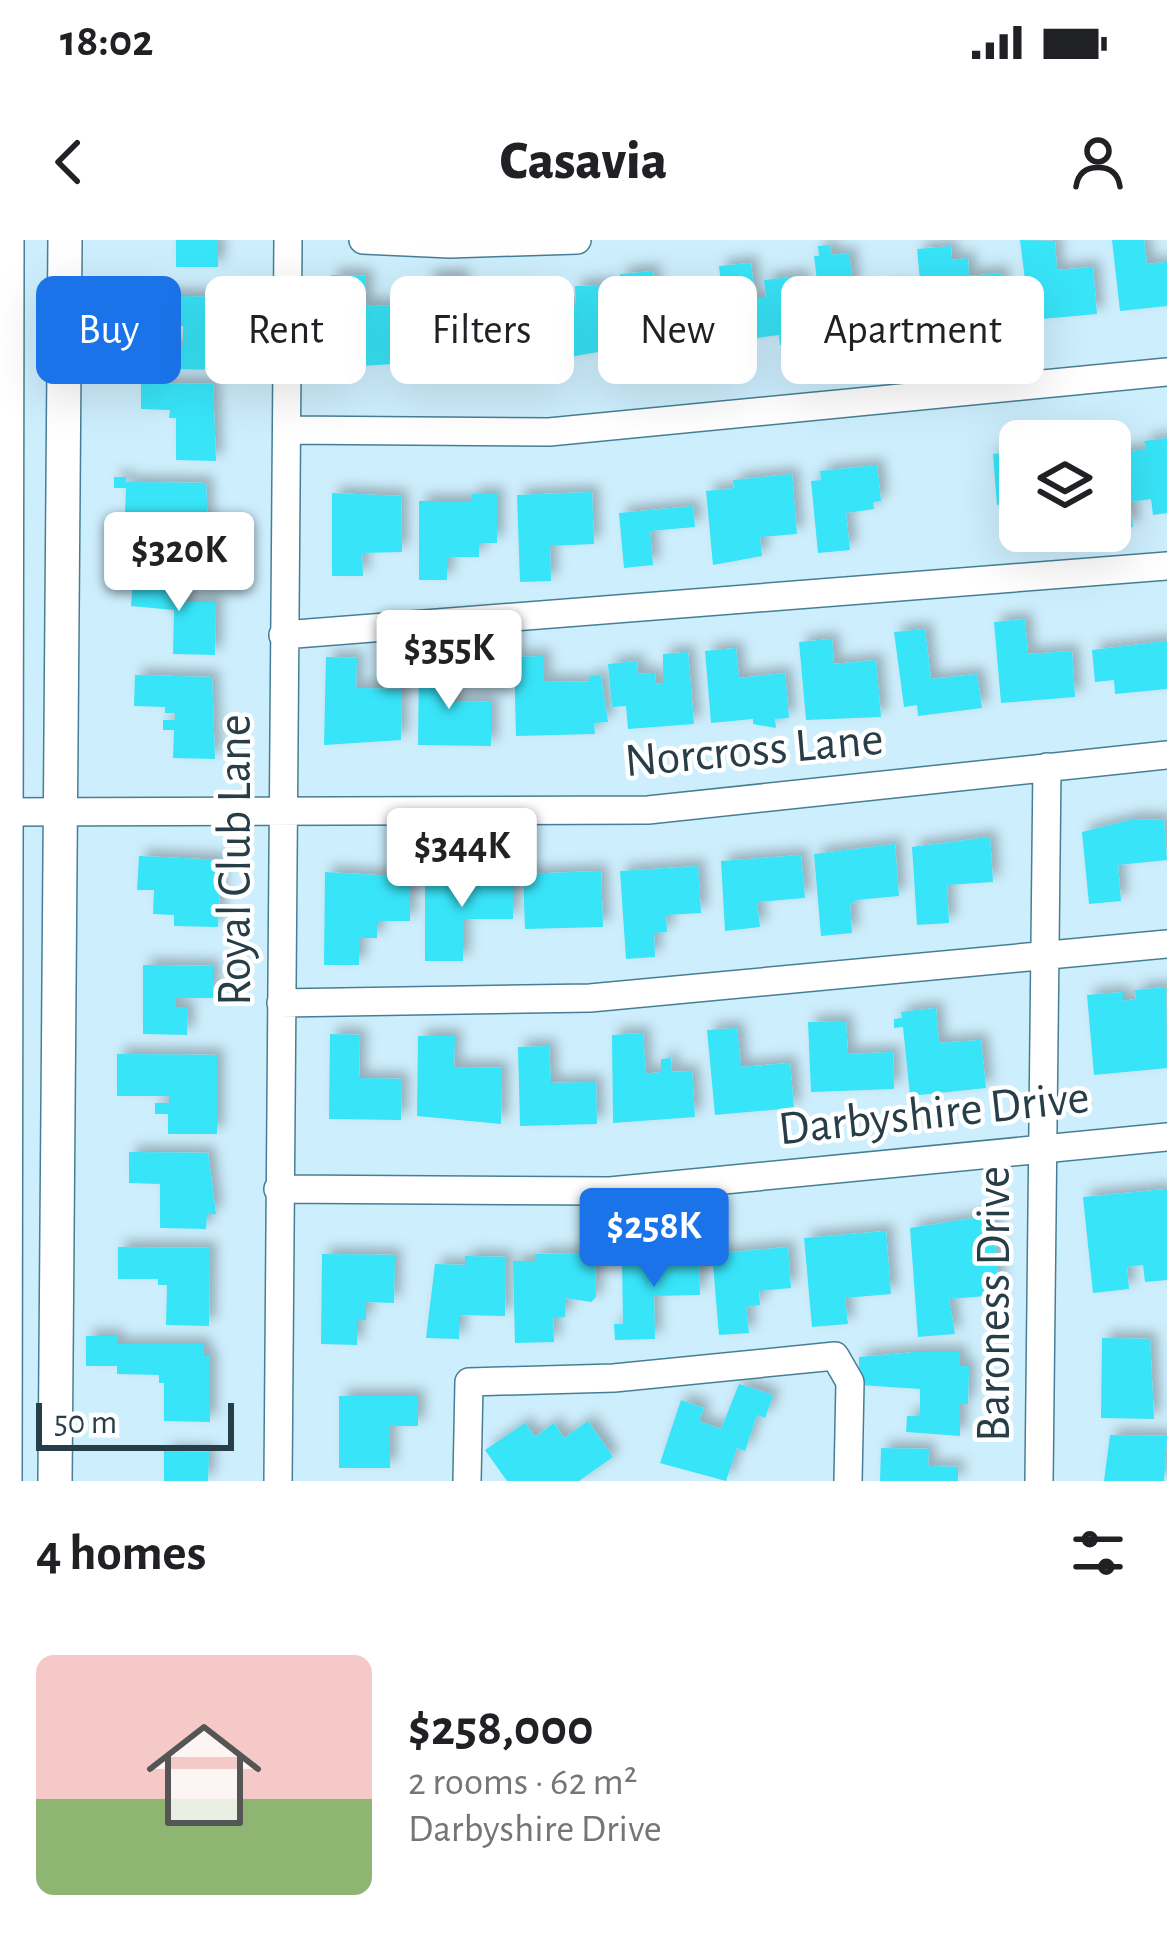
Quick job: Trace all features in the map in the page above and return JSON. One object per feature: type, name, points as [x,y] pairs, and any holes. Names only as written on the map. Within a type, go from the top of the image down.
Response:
[{"type":"main road","points":[[4,1481],[2,812],[7,240]]},
{"type":"main road","points":[[56,1481],[65,240]]},
{"type":"street","name":"Royal Club Lane","points":[[278,1481],[288,240]]},
{"type":"street","points":[[363,240],[577,240]]},
{"type":"street","points":[[287,430],[549,432],[1167,372]]},
{"type":"street","points":[[283,635],[1167,566]]},
{"type":"street","name":"Norcross Lane","points":[[2,812],[648,810],[1167,755]]},
{"type":"street","name":"Baroness Drive","points":[[1039,1481],[1047,767]]},
{"type":"street","points":[[281,1003],[590,998],[1167,944]]},
{"type":"street","name":"Darbyshire Drive","points":[[278,1189],[610,1191],[1167,1137]]},
{"type":"street","points":[[467,1481],[470,1382],[614,1378],[835,1355],[850,1382],[848,1481]]},
{"type":"building","points":[[176,240],[218,240],[218,267],[176,267]]},
{"type":"building","points":[[1020,240],[1055,241],[1057,270],[1093,267],[1097,314],[1044,319],[1044,276],[1024,276]]},
{"type":"building","points":[[1112,240],[1144,240],[1147,264],[1167,262],[1167,306],[1120,311]]},
{"type":"building","points":[[830,245],[831,255],[849,253],[852,276],[816,276],[818,246]]},
{"type":"building","points":[[951,246],[952,260],[968,258],[969,276],[920,276],[917,249]]},
{"type":"building","points":[[751,263],[752,276],[720,276],[719,266]]},
{"type":"building","points":[[653,271],[653,276],[620,276]]},
{"type":"building","points":[[781,278],[781,345],[779,335],[757,338],[757,298],[766,298],[764,280]]},
{"type":"building","points":[[598,285],[598,352],[574,356],[576,305],[575,286]]},
{"type":"building","points":[[181,296],[205,297],[205,370],[181,369]]},
{"type":"building","points":[[366,305],[390,306],[390,364],[366,366]]},
{"type":"building","points":[[141,384],[213,384],[216,461],[176,460],[176,418],[169,418],[170,410],[141,409]]},
{"type":"building","points":[[1167,438],[1167,513],[1153,515],[1151,499],[1131,502],[1131,451],[1146,449],[1144,441]]},
{"type":"building","points":[[999,453],[999,505],[997,505],[993,454]]},
{"type":"building","points":[[877,465],[881,501],[873,502],[874,509],[846,513],[850,550],[818,553],[811,481],[821,480],[820,471]]},
{"type":"building","points":[[792,474],[797,534],[760,537],[762,556],[713,565],[706,491],[734,488],[733,480]]},
{"type":"building","points":[[114,477],[126,477],[126,482],[206,483],[209,552],[163,551],[163,521],[158,520],[158,513],[125,513],[126,488],[114,488]]},
{"type":"building","points":[[592,492],[594,544],[550,546],[551,581],[520,582],[517,495]]},
{"type":"building","points":[[332,493],[401,496],[402,552],[362,553],[363,576],[332,576]]},
{"type":"building","points":[[472,494],[497,494],[497,543],[479,543],[479,557],[447,557],[447,580],[419,580],[419,501],[472,501]]},
{"type":"building","points":[[693,506],[695,527],[650,531],[653,565],[624,568],[619,513]]},
{"type":"building","points":[[133,577],[184,578],[184,602],[216,602],[215,655],[173,654],[174,610],[131,606]]},
{"type":"building","points":[[1025,619],[1028,654],[1072,651],[1075,697],[1001,703],[994,622]]},
{"type":"building","points":[[925,629],[931,679],[977,674],[982,708],[918,716],[917,705],[904,707],[894,632]]},
{"type":"building","points":[[832,639],[834,664],[876,660],[881,717],[806,720],[799,642]]},
{"type":"building","points":[[1167,641],[1167,689],[1115,694],[1114,680],[1095,682],[1092,650]]},
{"type":"building","points":[[736,648],[739,678],[785,673],[789,718],[775,719],[776,728],[753,724],[753,719],[711,723],[705,651]]},
{"type":"building","points":[[688,652],[694,724],[628,729],[626,706],[612,707],[608,664],[637,661],[638,674],[655,673],[656,684],[663,683],[663,654]]},
{"type":"building","points":[[544,656],[544,681],[590,682],[590,676],[601,676],[608,722],[594,723],[595,734],[516,736],[514,657]]},
{"type":"building","points":[[326,657],[357,658],[356,688],[402,689],[401,740],[324,745]]},
{"type":"building","points":[[419,660],[448,661],[448,701],[491,702],[491,746],[418,745]]},
{"type":"building","points":[[135,675],[212,677],[215,759],[173,758],[174,730],[163,730],[163,720],[175,720],[175,713],[165,713],[165,707],[134,706]]},
{"type":"building","points":[[1133,819],[1164,820],[1167,860],[1118,865],[1121,901],[1089,904],[1082,832]]},
{"type":"building","points":[[990,837],[993,882],[947,885],[949,923],[917,925],[912,847]]},
{"type":"building","points":[[895,844],[899,896],[857,900],[850,905],[852,933],[821,936],[814,854]]},
{"type":"building","points":[[801,855],[805,898],[757,902],[760,927],[725,931],[721,861]]},
{"type":"building","points":[[139,856],[221,860],[218,927],[174,926],[174,915],[153,914],[154,890],[137,890]]},
{"type":"building","points":[[698,866],[701,913],[666,915],[667,932],[654,933],[655,957],[626,959],[620,871]]},
{"type":"building","points":[[601,871],[603,927],[525,929],[523,874]]},
{"type":"building","points":[[325,872],[410,877],[410,921],[377,921],[377,938],[359,938],[359,965],[324,965]]},
{"type":"building","points":[[425,876],[513,876],[513,919],[463,919],[463,961],[425,961]]},
{"type":"building","points":[[143,965],[213,966],[213,998],[176,998],[176,1007],[188,1007],[187,1035],[143,1034]]},
{"type":"building","points":[[1166,987],[1167,1068],[1094,1075],[1087,995],[1123,992],[1123,1001],[1136,999],[1135,990]]},
{"type":"building","points":[[936,1008],[939,1043],[981,1040],[986,1088],[910,1096],[903,1027],[894,1028],[894,1019],[902,1018],[901,1012]]},
{"type":"building","points":[[846,1021],[848,1054],[893,1052],[894,1089],[811,1092],[808,1022]]},
{"type":"building","points":[[737,1028],[741,1067],[790,1063],[794,1108],[715,1115],[707,1030]]},
{"type":"building","points":[[643,1033],[646,1074],[661,1072],[661,1059],[671,1058],[672,1072],[692,1071],[695,1117],[613,1123],[612,1035]]},
{"type":"building","points":[[330,1034],[360,1035],[359,1078],[402,1079],[401,1120],[329,1119]]},
{"type":"building","points":[[418,1036],[455,1036],[454,1067],[502,1068],[501,1124],[417,1116]]},
{"type":"building","points":[[549,1046],[551,1083],[596,1082],[597,1124],[520,1126],[518,1047]]},
{"type":"building","points":[[117,1054],[217,1055],[217,1134],[168,1134],[168,1114],[155,1114],[155,1103],[169,1103],[169,1096],[117,1096]]},
{"type":"building","points":[[129,1152],[208,1153],[216,1214],[207,1214],[206,1229],[160,1228],[160,1184],[129,1183]]},
{"type":"building","points":[[1167,1189],[1167,1280],[1145,1282],[1143,1265],[1127,1267],[1129,1289],[1093,1293],[1083,1197]]},
{"type":"building","points":[[993,1215],[999,1295],[949,1299],[955,1334],[918,1337],[910,1228]]},
{"type":"building","points":[[886,1231],[891,1294],[845,1298],[848,1324],[812,1327],[804,1238]]},
{"type":"building","points":[[118,1247],[210,1248],[209,1326],[166,1325],[167,1285],[158,1285],[158,1279],[118,1279]]},
{"type":"building","points":[[788,1247],[791,1288],[759,1291],[760,1305],[746,1307],[749,1333],[719,1335],[712,1254]]},
{"type":"building","points":[[674,1250],[699,1250],[700,1295],[654,1296],[655,1339],[615,1340],[614,1324],[623,1324],[622,1258],[674,1258]]},
{"type":"building","points":[[595,1253],[596,1297],[591,1302],[565,1298],[565,1317],[553,1317],[554,1342],[515,1343],[513,1261],[535,1261],[535,1254]]},
{"type":"building","points":[[322,1254],[395,1255],[394,1303],[366,1302],[366,1320],[357,1320],[357,1345],[321,1344]]},
{"type":"building","points":[[465,1256],[506,1257],[505,1316],[459,1315],[459,1339],[426,1338],[435,1264],[465,1265]]},
{"type":"building","points":[[86,1336],[117,1336],[117,1344],[204,1344],[204,1356],[210,1356],[210,1422],[164,1421],[164,1383],[159,1383],[159,1375],[117,1374],[117,1366],[86,1366]]},
{"type":"building","points":[[1102,1338],[1150,1339],[1154,1419],[1101,1418]]},
{"type":"building","points":[[960,1352],[960,1366],[969,1366],[968,1404],[960,1404],[960,1436],[906,1432],[907,1416],[920,1416],[920,1389],[859,1385],[859,1357]]},
{"type":"building","points":[[739,1384],[773,1395],[765,1418],[757,1415],[745,1451],[737,1448],[726,1481],[660,1463],[681,1400],[704,1408],[699,1421],[721,1429]]},
{"type":"building","points":[[339,1396],[418,1396],[418,1426],[390,1426],[390,1468],[339,1468]]},
{"type":"building","points":[[588,1421],[613,1457],[579,1481],[507,1481],[485,1450],[525,1423],[535,1437],[554,1423],[564,1438]]},
{"type":"building","points":[[1110,1435],[1167,1436],[1164,1481],[1104,1481]]},
{"type":"building","points":[[881,1448],[929,1449],[928,1466],[958,1467],[958,1481],[880,1481]]},
{"type":"building","points":[[164,1451],[209,1452],[208,1481],[164,1481]]}]
